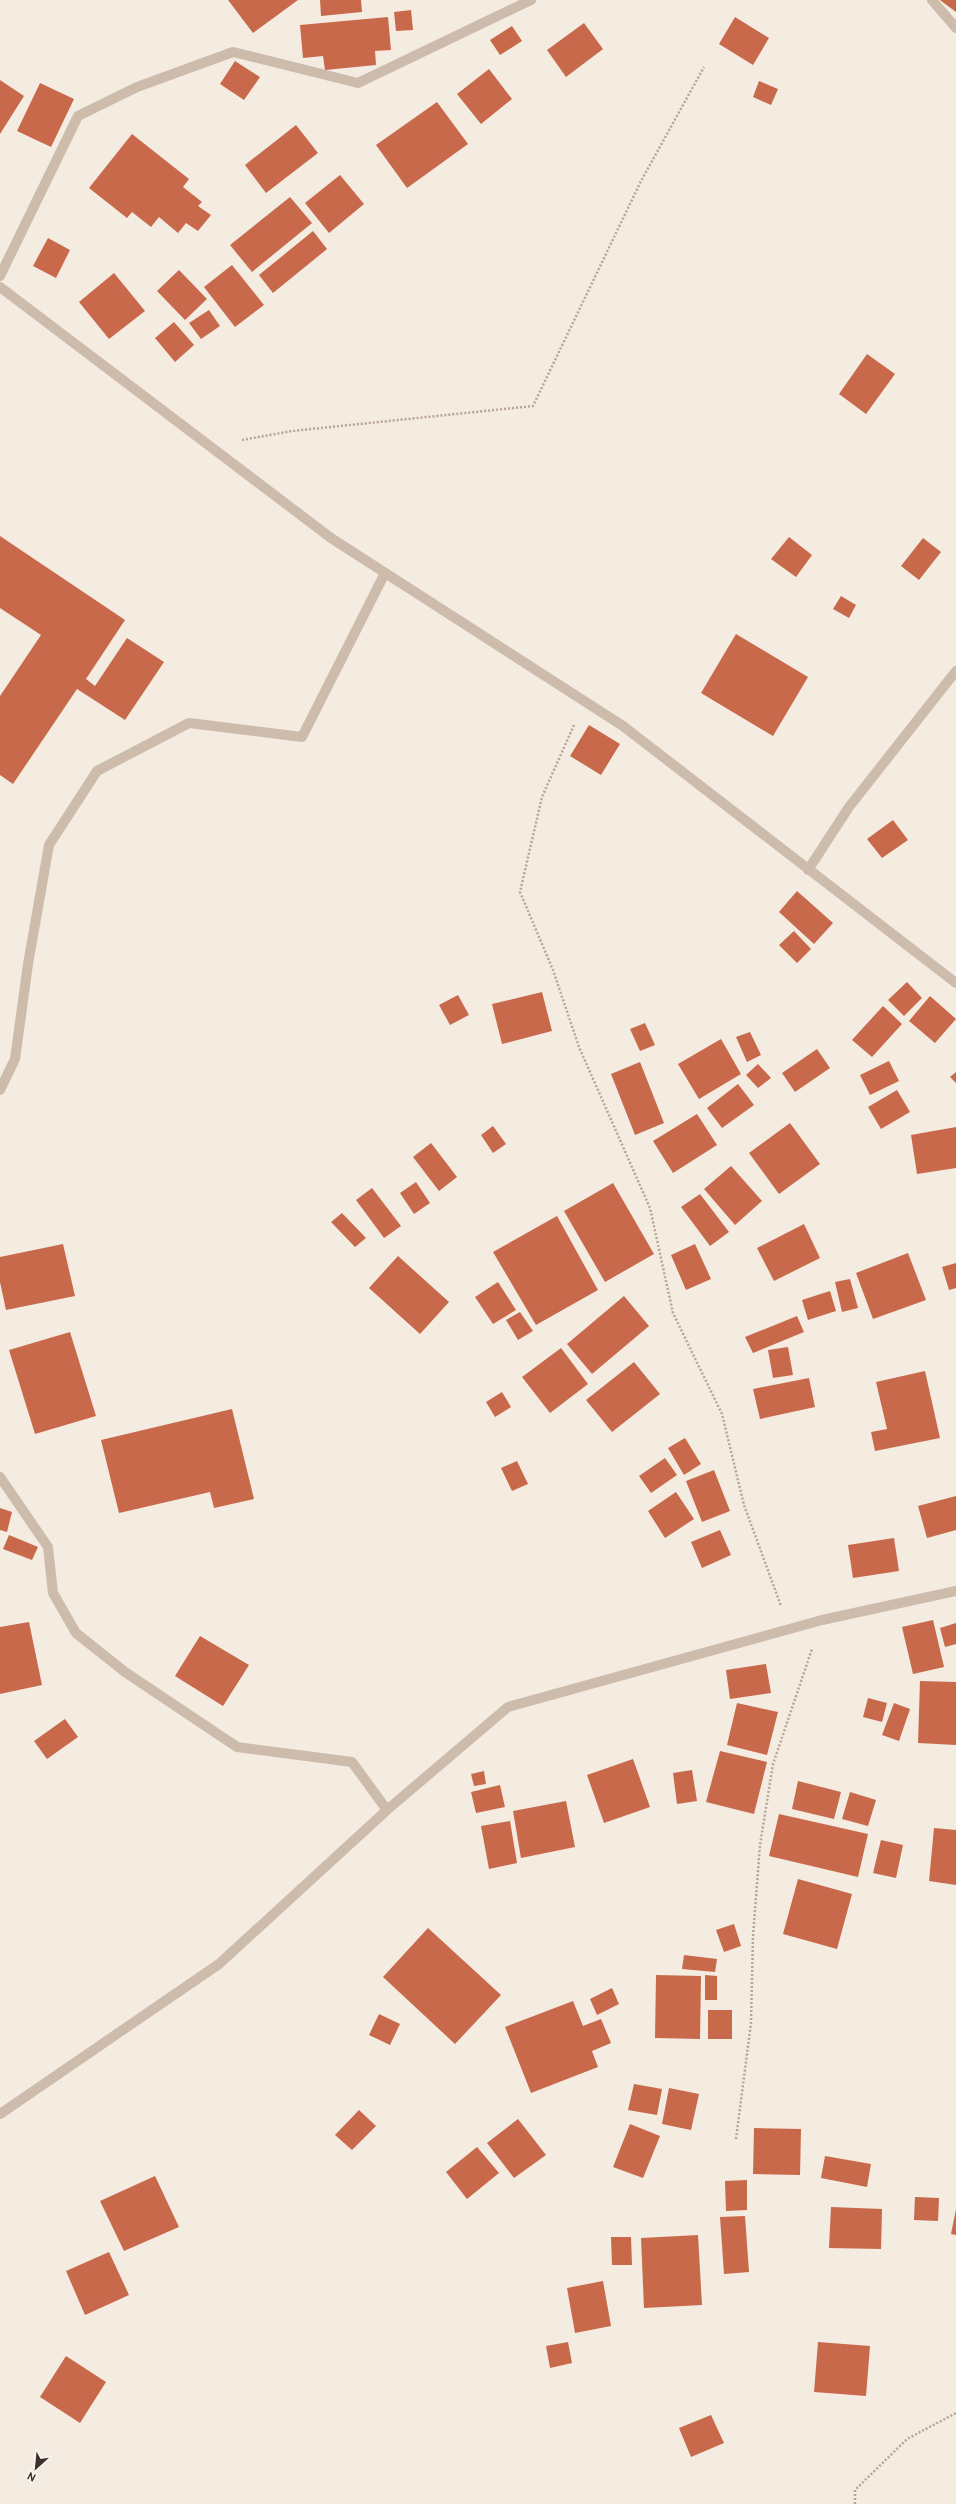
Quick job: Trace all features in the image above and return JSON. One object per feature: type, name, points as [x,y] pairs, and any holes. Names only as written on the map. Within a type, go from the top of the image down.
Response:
[{"type":"street","points":[[0,276],[78,116],[137,87],[233,52],[358,83],[531,0]]},
{"type":"street","points":[[932,0],[956,28]]},
{"type":"street","points":[[0,287],[331,538],[623,726],[956,983]]},
{"type":"street","points":[[0,1090],[16,1059],[28,964],[49,845],[98,771],[189,723],[302,737],[385,573]]},
{"type":"street","points":[[808,870],[849,807],[956,671]]},
{"type":"street","points":[[0,1477],[48,1547],[53,1593],[76,1633],[125,1672],[237,1747],[352,1762],[387,1810]]},
{"type":"street","points":[[0,2114],[220,1964],[387,1810],[508,1707],[822,1620],[956,1591]]},
{"type":"path","points":[[210,445],[292,430],[533,406],[641,181],[704,67]]},
{"type":"path","points":[[584,701],[542,797],[520,892],[553,970],[579,1047],[650,1208],[673,1313],[722,1414],[744,1505],[789,1629]]},
{"type":"path","points":[[736,2139],[751,2023],[753,1936],[760,1845],[773,1764],[822,1620]]},
{"type":"path","points":[[855,2504],[855,2490],[907,2439],[956,2413]]},
{"type":"building","points":[[228,0],[298,0],[253,33]]},
{"type":"building","points":[[320,0],[361,0],[362,12],[321,16]]},
{"type":"building","points":[[940,0],[956,0],[956,12]]},
{"type":"building","points":[[411,10],[413,30],[396,31],[394,12]]},
{"type":"building","points":[[388,17],[391,50],[375,51],[376,65],[325,70],[323,56],[303,58],[300,25]]},
{"type":"building","points":[[735,17],[769,38],[753,65],[719,44]]},
{"type":"building","points":[[584,23],[603,49],[566,77],[547,50]]},
{"type":"building","points":[[512,26],[522,41],[500,55],[490,40]]},
{"type":"building","points":[[235,61],[260,77],[244,100],[220,84]]},
{"type":"building","points":[[489,69],[512,99],[481,124],[457,94]]},
{"type":"building","points":[[0,80],[24,96],[0,134]]},
{"type":"building","points":[[759,81],[778,89],[771,105],[753,97]]},
{"type":"building","points":[[40,83],[74,99],[51,147],[17,131]]},
{"type":"building","points":[[437,102],[468,144],[407,188],[376,145]]},
{"type":"building","points":[[296,125],[318,153],[266,193],[245,165]]},
{"type":"building","points":[[132,134],[189,179],[183,187],[202,202],[198,206],[211,215],[198,231],[186,223],[178,233],[159,217],[151,227],[132,212],[127,218],[89,188]]},
{"type":"building","points":[[340,175],[364,204],[329,233],[305,203]]},
{"type":"building","points":[[290,197],[312,223],[252,272],[230,245]]},
{"type":"building","points":[[313,231],[327,249],[273,293],[259,275]]},
{"type":"building","points":[[48,238],[70,250],[56,278],[33,266]]},
{"type":"building","points":[[232,265],[264,305],[235,327],[204,287]]},
{"type":"building","points":[[179,270],[207,299],[185,320],[157,291]]},
{"type":"building","points":[[114,273],[145,311],[109,339],[79,302]]},
{"type":"building","points":[[209,310],[220,326],[201,339],[189,323]]},
{"type":"building","points":[[174,322],[194,345],[175,362],[155,338]]},
{"type":"building","points":[[867,354],[895,374],[866,414],[839,394]]},
{"type":"building","points":[[0,536],[125,620],[86,679],[95,686],[127,638],[164,662],[125,720],[77,689],[13,784],[0,775],[0,696],[41,635],[0,608]]},
{"type":"building","points":[[789,537],[812,555],[796,577],[771,559]]},
{"type":"building","points":[[923,538],[941,552],[919,580],[901,566]]},
{"type":"building","points":[[841,596],[856,605],[849,618],[833,609]]},
{"type":"building","points":[[736,634],[808,677],[773,736],[701,693]]},
{"type":"building","points":[[589,725],[620,744],[601,775],[570,756]]},
{"type":"building","points":[[893,820],[908,840],[882,858],[867,839]]},
{"type":"building","points":[[797,891],[833,923],[814,944],[779,912]]},
{"type":"building","points":[[794,931],[811,949],[797,963],[779,945]]},
{"type":"building","points":[[907,982],[922,998],[904,1016],[888,1000]]},
{"type":"building","points":[[542,992],[552,1031],[502,1044],[492,1004]]},
{"type":"building","points":[[458,995],[469,1015],[450,1025],[439,1005]]},
{"type":"building","points":[[930,996],[956,1019],[935,1043],[909,1021]]},
{"type":"building","points":[[883,1006],[902,1024],[872,1057],[852,1040]]},
{"type":"building","points":[[645,1023],[655,1045],[640,1051],[630,1029]]},
{"type":"building","points":[[750,1032],[761,1055],[747,1062],[736,1037]]},
{"type":"building","points":[[721,1039],[741,1074],[699,1099],[678,1064]]},
{"type":"building","points":[[817,1049],[830,1068],[795,1092],[782,1073]]},
{"type":"building","points":[[889,1061],[899,1081],[870,1095],[860,1075]]},
{"type":"building","points":[[640,1062],[664,1123],[635,1135],[611,1074]]},
{"type":"building","points":[[758,1064],[771,1078],[758,1088],[746,1075]]},
{"type":"building","points":[[956,1072],[956,1083],[950,1077]]},
{"type":"building","points":[[738,1084],[754,1105],[722,1128],[707,1108]]},
{"type":"building","points":[[897,1090],[910,1112],[881,1129],[868,1107]]},
{"type":"building","points":[[697,1114],[717,1145],[673,1173],[653,1141]]},
{"type":"building","points":[[790,1123],[820,1164],[779,1194],[749,1153]]},
{"type":"building","points":[[493,1126],[506,1144],[493,1153],[481,1135]]},
{"type":"building","points":[[956,1127],[956,1168],[917,1174],[911,1135]]},
{"type":"building","points":[[431,1143],[457,1177],[439,1191],[413,1157]]},
{"type":"building","points":[[731,1166],[762,1201],[735,1225],[704,1189]]},
{"type":"building","points":[[416,1182],[430,1203],[414,1214],[400,1193]]},
{"type":"building","points":[[613,1183],[654,1254],[605,1282],[564,1211]]},
{"type":"building","points":[[372,1188],[401,1226],[384,1238],[356,1200]]},
{"type":"building","points":[[700,1194],[729,1232],[710,1246],[681,1207]]},
{"type":"building","points":[[342,1213],[366,1238],[355,1247],[331,1222]]},
{"type":"building","points":[[557,1216],[598,1290],[536,1325],[493,1252]]},
{"type":"building","points":[[804,1224],[820,1258],[774,1281],[757,1248]]},
{"type":"building","points":[[63,1244],[75,1296],[6,1310],[0,1282],[0,1257]]},
{"type":"building","points":[[695,1244],[711,1279],[686,1290],[671,1255]]},
{"type":"building","points":[[908,1253],[926,1300],[873,1319],[856,1273]]},
{"type":"building","points":[[398,1256],[449,1302],[420,1334],[369,1288]]},
{"type":"building","points":[[956,1263],[956,1288],[949,1290],[942,1267]]},
{"type":"building","points":[[850,1279],[858,1308],[842,1312],[835,1282]]},
{"type":"building","points":[[498,1282],[516,1310],[493,1324],[475,1297]]},
{"type":"building","points":[[830,1291],[836,1311],[808,1320],[802,1300]]},
{"type":"building","points":[[624,1296],[649,1326],[592,1374],[567,1344]]},
{"type":"building","points":[[520,1312],[533,1331],[518,1340],[506,1320]]},
{"type":"building","points":[[797,1316],[804,1332],[753,1353],[745,1337]]},
{"type":"building","points":[[70,1332],[96,1416],[35,1434],[9,1350]]},
{"type":"building","points":[[788,1347],[793,1375],[773,1378],[768,1350]]},
{"type":"building","points":[[561,1348],[588,1384],[550,1413],[522,1377]]},
{"type":"building","points":[[634,1362],[660,1394],[612,1432],[586,1400]]},
{"type":"building","points":[[925,1371],[940,1438],[875,1451],[871,1432],[887,1429],[876,1382]]},
{"type":"building","points":[[809,1378],[815,1407],[760,1419],[753,1389]]},
{"type":"building","points":[[502,1392],[511,1407],[495,1417],[486,1402]]},
{"type":"building","points":[[232,1409],[254,1499],[214,1508],[210,1492],[119,1513],[101,1440]]},
{"type":"building","points":[[685,1438],[701,1464],[684,1475],[668,1448]]},
{"type":"building","points":[[665,1458],[677,1475],[651,1493],[639,1476]]},
{"type":"building","points":[[517,1461],[528,1484],[512,1491],[501,1468]]},
{"type":"building","points":[[714,1470],[730,1511],[702,1522],[686,1481]]},
{"type":"building","points":[[676,1492],[694,1519],[665,1538],[648,1511]]},
{"type":"building","points":[[956,1496],[956,1530],[927,1538],[918,1506]]},
{"type":"building","points":[[0,1508],[12,1512],[7,1532],[0,1530]]},
{"type":"building","points":[[720,1530],[731,1555],[702,1568],[691,1542]]},
{"type":"building","points":[[9,1535],[38,1547],[32,1560],[3,1549]]},
{"type":"building","points":[[894,1538],[899,1571],[853,1578],[848,1545]]},
{"type":"building","points":[[933,1620],[944,1667],[913,1674],[902,1627]]},
{"type":"building","points":[[29,1622],[42,1685],[0,1694],[0,1627]]},
{"type":"building","points":[[956,1623],[956,1644],[945,1647],[940,1628]]},
{"type":"building","points":[[200,1636],[249,1665],[223,1706],[175,1676]]},
{"type":"building","points":[[766,1664],[771,1693],[730,1699],[726,1670]]},
{"type":"building","points":[[920,1681],[956,1682],[956,1745],[918,1743]]},
{"type":"building","points":[[868,1698],[887,1703],[882,1722],[863,1717]]},
{"type":"building","points":[[737,1703],[778,1712],[767,1755],[727,1745]]},
{"type":"building","points":[[894,1703],[910,1709],[899,1741],[882,1735]]},
{"type":"building","points":[[65,1719],[78,1737],[47,1759],[34,1741]]},
{"type":"building","points":[[720,1751],[767,1762],[754,1814],[706,1802]]},
{"type":"building","points":[[633,1759],[650,1807],[604,1823],[587,1775]]},
{"type":"building","points":[[692,1770],[697,1801],[677,1804],[673,1773]]},
{"type":"building","points":[[484,1771],[486,1784],[474,1786],[471,1774]]},
{"type":"building","points":[[798,1781],[841,1792],[834,1819],[792,1809]]},
{"type":"building","points":[[500,1785],[505,1807],[476,1813],[471,1792]]},
{"type":"building","points":[[850,1792],[876,1800],[868,1826],[842,1819]]},
{"type":"building","points":[[566,1801],[575,1847],[521,1858],[513,1811]]},
{"type":"building","points":[[779,1814],[868,1834],[858,1877],[769,1856]]},
{"type":"building","points":[[510,1821],[517,1863],[489,1869],[481,1826]]},
{"type":"building","points":[[934,1828],[956,1830],[956,1885],[929,1881]]},
{"type":"building","points":[[881,1840],[903,1845],[896,1878],[873,1873]]},
{"type":"building","points":[[798,1879],[852,1894],[837,1949],[783,1934]]},
{"type":"building","points":[[734,1924],[741,1946],[724,1952],[716,1930]]},
{"type":"building","points":[[428,1928],[501,1995],[455,2044],[383,1977]]},
{"type":"building","points":[[684,1955],[717,1959],[715,1972],[682,1969]]},
{"type":"building","points":[[656,1975],[701,1976],[700,2039],[655,2038]]},
{"type":"building","points":[[705,1975],[717,1976],[717,2000],[705,2000]]},
{"type":"building","points":[[612,1988],[619,2004],[597,2015],[590,1999]]},
{"type":"building","points":[[573,2001],[583,2026],[601,2019],[611,2043],[592,2051],[598,2067],[531,2093],[505,2027]]},
{"type":"building","points":[[708,2010],[732,2010],[732,2039],[708,2039]]},
{"type":"building","points":[[379,2014],[400,2024],[390,2045],[369,2035]]},
{"type":"building","points":[[634,2084],[662,2089],[657,2115],[628,2110]]},
{"type":"building","points":[[669,2088],[699,2094],[691,2130],[662,2124]]},
{"type":"building","points":[[359,2110],[376,2126],[352,2150],[335,2135]]},
{"type":"building","points":[[518,2119],[546,2155],[514,2178],[487,2143]]},
{"type":"building","points":[[630,2124],[660,2136],[643,2178],[613,2167]]},
{"type":"building","points":[[754,2128],[801,2129],[800,2175],[753,2174]]},
{"type":"building","points":[[477,2147],[499,2173],[467,2199],[446,2172]]},
{"type":"building","points":[[825,2156],[871,2164],[867,2187],[821,2178]]},
{"type":"building","points":[[155,2176],[179,2227],[124,2251],[100,2201]]},
{"type":"building","points":[[747,2180],[747,2210],[726,2211],[725,2181]]},
{"type":"building","points":[[915,2197],[939,2198],[938,2221],[914,2220]]},
{"type":"building","points":[[831,2207],[882,2209],[881,2249],[829,2248]]},
{"type":"building","points":[[956,2209],[956,2235],[951,2234]]},
{"type":"building","points":[[745,2216],[749,2272],[724,2274],[720,2217]]},
{"type":"building","points":[[698,2235],[702,2305],[644,2308],[641,2238]]},
{"type":"building","points":[[611,2237],[631,2237],[632,2265],[612,2265]]},
{"type":"building","points":[[109,2252],[129,2295],[85,2315],[66,2271]]},
{"type":"building","points":[[603,2281],[611,2326],[575,2333],[567,2288]]},
{"type":"building","points":[[568,2342],[572,2363],[550,2368],[546,2346]]},
{"type":"building","points":[[818,2342],[870,2346],[866,2396],[814,2392]]},
{"type":"building","points":[[66,2356],[106,2382],[80,2423],[40,2397]]},
{"type":"building","points":[[711,2415],[724,2443],[691,2457],[679,2428]]}]
